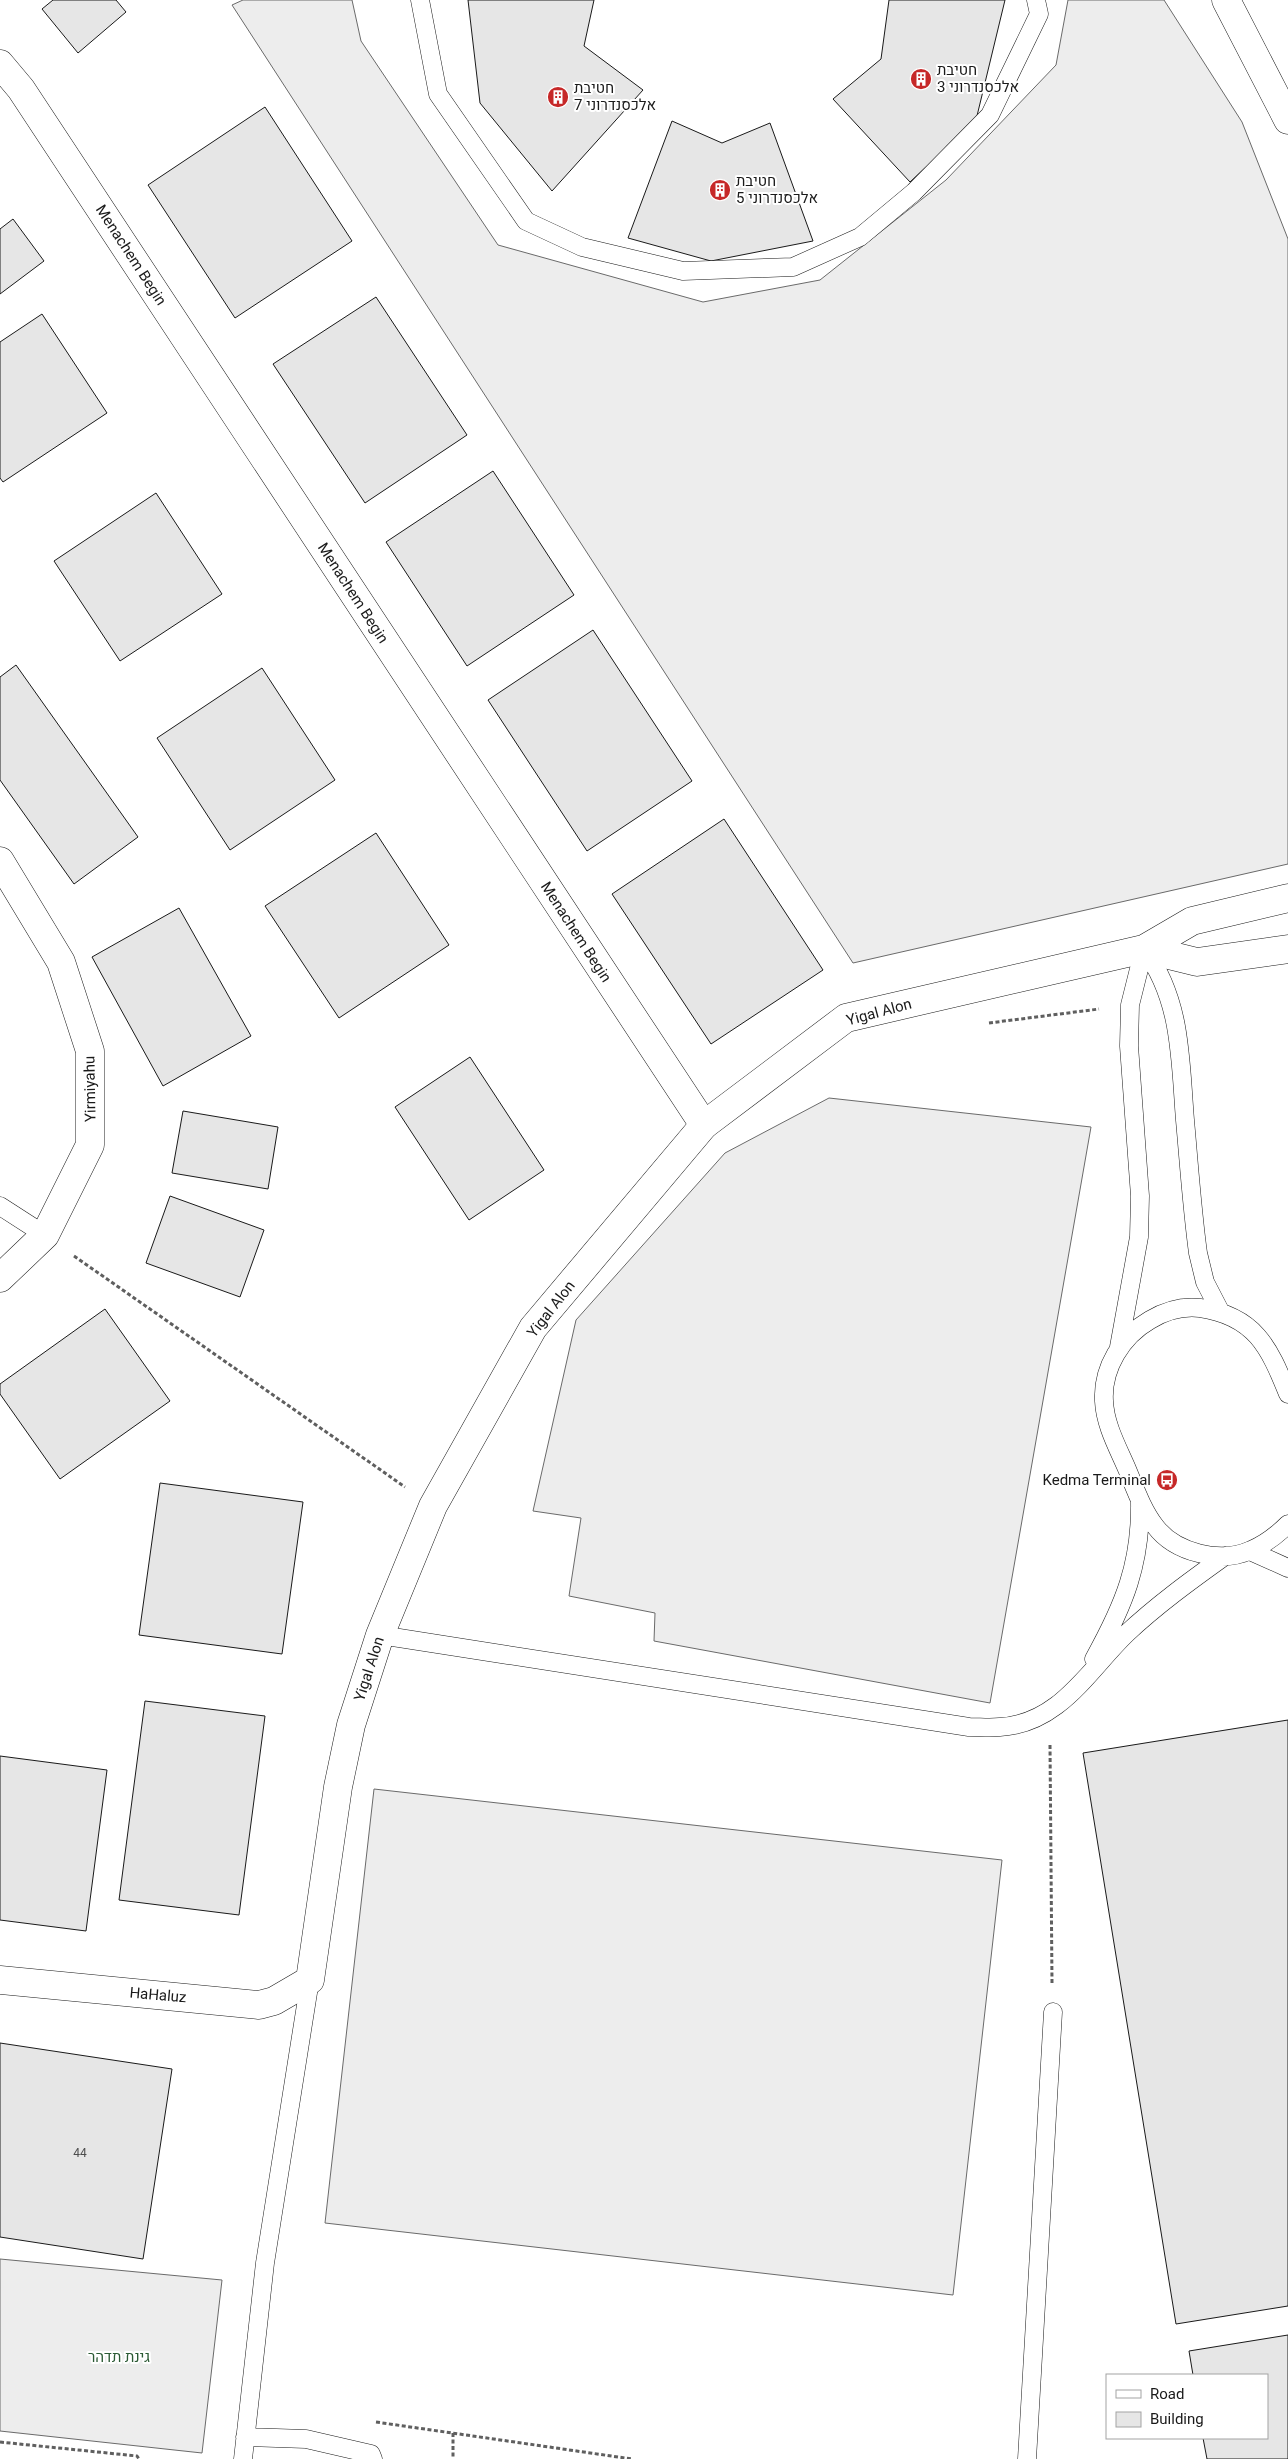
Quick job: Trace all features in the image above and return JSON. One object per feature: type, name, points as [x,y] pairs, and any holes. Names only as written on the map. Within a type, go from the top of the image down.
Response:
[{"type":"street","points":[[1226,0],[1288,120]]},
{"type":"street","name":"Menachem Begin","points":[[0,64],[21,89],[704,1125]]},
{"type":"street","name":"Yirmiyahu","points":[[0,861],[60,962],[90,1051],[90,1145],[45,1235],[0,1278]]},
{"type":"street","name":"Yigal Alon","points":[[310,1980],[338,1787],[351,1725],[380,1634],[433,1506],[532,1328],[704,1125],[846,1018],[1144,949],[1192,920],[1288,898]]},
{"type":"street","name":"Yigal Alon","points":[[1144,949],[1197,962],[1288,949]]},
{"type":"street","name":"HaHaluz","points":[[0,1980],[259,2005],[274,2001],[310,1980]]},
{"type":"lane","points":[[420,0],[438,94],[526,220],[582,247],[683,271],[793,268],[860,237],[914,192],[990,115],[1039,14],[1036,0]]},
{"type":"lane","points":[[1144,949],[1130,1005],[1129,1046],[1140,1196],[1139,1237],[1119,1348],[1107,1374],[1104,1401],[1110,1428],[1140,1500],[1156,1527],[1172,1542],[1197,1553],[1225,1556],[1250,1551],[1273,1539],[1288,1524]]},
{"type":"lane","points":[[1144,949],[1159,969],[1171,1002],[1179,1041],[1198,1253],[1205,1282],[1220,1311]]},
{"type":"lane","points":[[0,1206],[45,1235]]},
{"type":"lane","points":[[1119,1348],[1138,1327],[1163,1312],[1191,1307],[1220,1311],[1245,1324],[1266,1344],[1288,1394]]},
{"type":"lane","points":[[1078,1688],[1111,1628],[1125,1596],[1135,1564],[1140,1534],[1140,1500]]},
{"type":"lane","points":[[1250,1551],[1288,1568]]},
{"type":"lane","points":[[380,1634],[970,1727],[1002,1727],[1050,1711],[1078,1688],[1124,1636],[1162,1602],[1225,1556]]},
{"type":"lane","points":[[242,2459],[265,2262],[310,1980]]},
{"type":"lane","points":[[1027,2459],[1053,2012]]},
{"type":"lane","points":[[245,2437],[306,2439],[371,2454],[373,2459]]},
{"type":"path","points":[[986,1024],[1130,1005]]},
{"type":"path","points":[[45,1235],[433,1506]]},
{"type":"path","points":[[1050,1711],[1053,2012]]},
{"type":"path","points":[[375,2422],[632,2459]]},
{"type":"path","points":[[453,2433],[453,2459]]},
{"type":"path","points":[[0,2442],[137,2456],[139,2459]]},
{"type":"shaded area","points":[[243,0],[352,0],[361,41],[498,245],[703,302],[820,280],[946,180],[1056,65],[1068,0],[1164,0],[1242,122],[1288,239],[1288,864],[853,963],[232,5]]},
{"type":"shaded area","points":[[829,1098],[1091,1127],[990,1703],[654,1641],[655,1613],[569,1596],[581,1518],[533,1511],[576,1320],[725,1153]]},
{"type":"shaded area","points":[[374,1789],[1002,1860],[953,2295],[325,2223]]},
{"type":"shaded area","name":"גינת תדהר","points":[[0,2259],[222,2280],[202,2453],[0,2431]]},
{"type":"building","points":[[53,0],[116,0],[126,12],[78,53],[42,9]]},
{"type":"building","name":"חטיבת אלכסנדרוני 7","points":[[468,0],[594,0],[584,46],[643,90],[552,191],[480,103]]},
{"type":"building","name":"חטיבת אלכסנדרוני 3","points":[[889,0],[1005,0],[976,120],[910,182],[833,99],[881,59]]},
{"type":"building","points":[[265,107],[352,241],[235,318],[148,185]]},
{"type":"building","name":"חטיבת אלכסנדרוני 5","points":[[672,121],[722,143],[770,123],[813,241],[711,261],[628,238]]},
{"type":"building","points":[[13,219],[44,261],[0,294],[0,229]]},
{"type":"building","points":[[376,297],[467,435],[365,503],[273,364]]},
{"type":"building","points":[[42,314],[107,413],[3,482],[0,478],[0,342]]},
{"type":"building","points":[[493,471],[574,595],[467,666],[386,542]]},
{"type":"building","points":[[156,493],[222,594],[120,661],[54,561]]},
{"type":"building","points":[[593,630],[692,781],[587,851],[488,700]]},
{"type":"building","points":[[16,665],[138,837],[74,884],[0,780],[0,677]]},
{"type":"building","points":[[262,668],[335,780],[230,850],[157,738]]},
{"type":"building","points":[[724,819],[823,970],[711,1044],[612,894]]},
{"type":"building","points":[[376,833],[449,945],[339,1018],[265,906]]},
{"type":"building","points":[[179,908],[251,1036],[163,1086],[92,957]]},
{"type":"building","points":[[470,1057],[544,1170],[469,1220],[395,1107]]},
{"type":"building","points":[[183,1111],[278,1127],[268,1189],[172,1173]]},
{"type":"building","points":[[170,1196],[264,1230],[240,1297],[146,1263]]},
{"type":"building","points":[[105,1309],[170,1401],[60,1479],[0,1394],[0,1384]]},
{"type":"building","points":[[160,1483],[303,1502],[282,1654],[139,1635]]},
{"type":"building","points":[[145,1701],[265,1716],[239,1915],[119,1900]]},
{"type":"building","points":[[1288,1720],[1288,2306],[1176,2324],[1083,1753]]},
{"type":"building","points":[[0,1756],[107,1770],[86,1931],[0,1920]]},
{"type":"building","points":[[0,2043],[172,2069],[143,2259],[0,2237]]},
{"type":"building","points":[[1288,2335],[1288,2459],[1207,2459],[1203,2439],[1268,2439],[1268,2374],[1193,2374],[1189,2351]]},
{"type":"place","name":"חטיבת אלכסנדרוני 3","points":[[921,79]]},
{"type":"place","name":"חטיבת אלכסנדרוני 7","points":[[558,97]]},
{"type":"place","name":"חטיבת אלכסנדרוני 5","points":[[720,190]]},
{"type":"place","name":"Kedma Terminal","points":[[1167,1480]]}]
